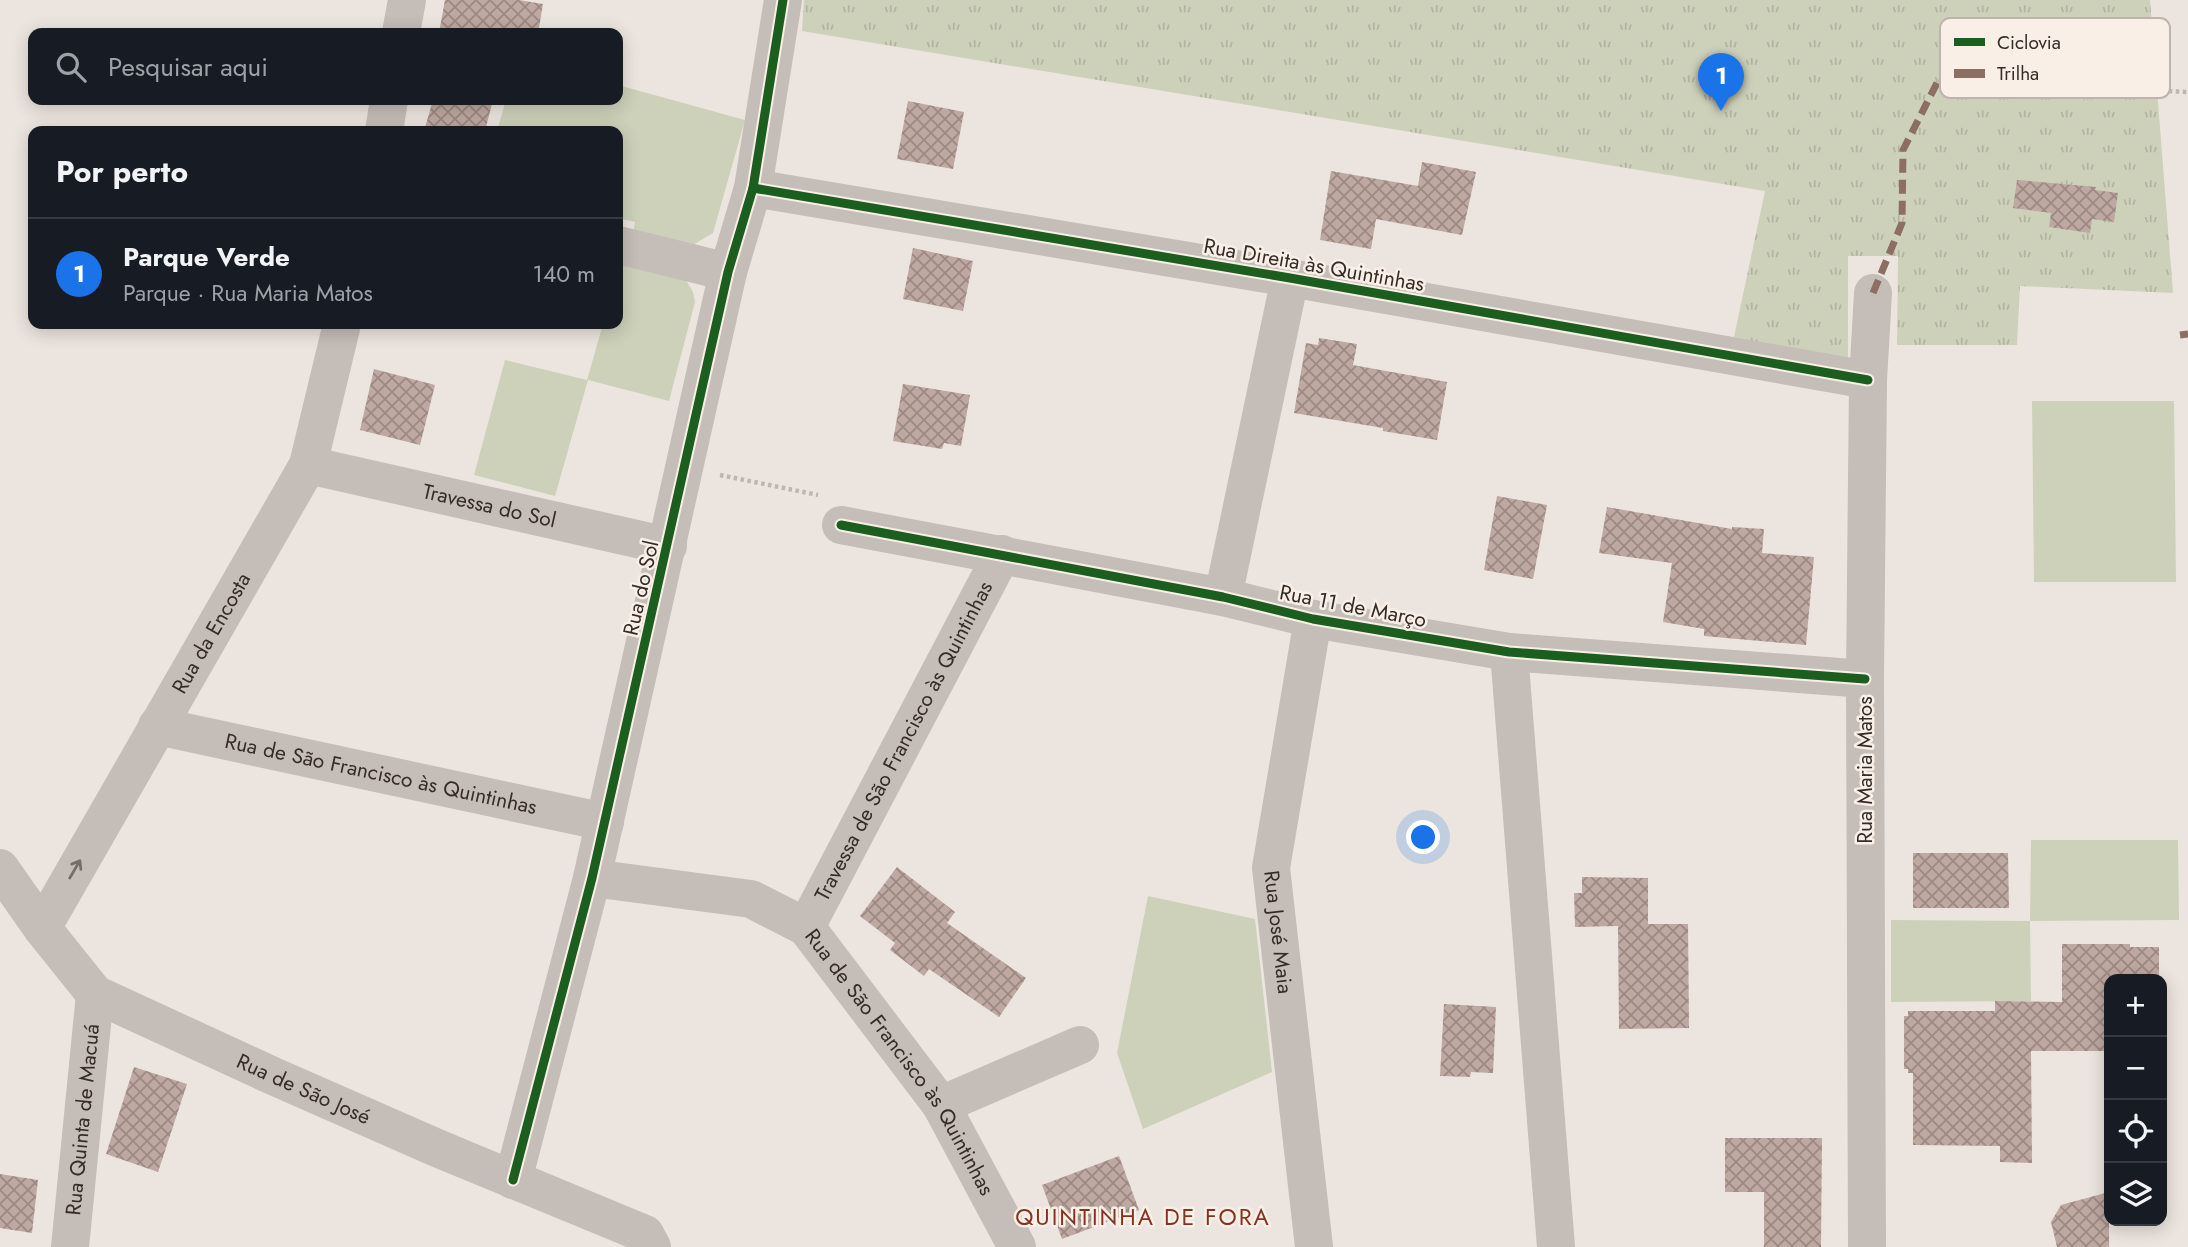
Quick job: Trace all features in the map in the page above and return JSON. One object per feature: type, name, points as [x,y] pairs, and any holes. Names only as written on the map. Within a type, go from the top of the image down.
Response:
[{"type":"street","points":[[402,28],[407,0]]},
{"type":"street","name":"Rua do Sol","points":[[513,1180],[592,878],[728,272],[753,188],[783,0]]},
{"type":"street","points":[[385,126],[388,105]]},
{"type":"street","name":"Rua Direita às Quintinhas","points":[[753,188],[1290,278],[1868,380]]},
{"type":"street","points":[[623,246],[728,272]]},
{"type":"street","points":[[1223,597],[1290,278]]},
{"type":"street","name":"Rua Maria Matos","points":[[1867,1247],[1865,679],[1868,380],[1874,293]]},
{"type":"street","name":"Rua da Encosta","points":[[41,928],[309,466],[341,329]]},
{"type":"street","name":"Travessa do Sol","points":[[309,466],[668,546]]},
{"type":"street","name":"Rua 11 de Março","points":[[841,525],[1223,597],[1313,619],[1508,652],[1865,679]]},
{"type":"street","name":"Travessa de São Francisco às Quintinhas","points":[[806,927],[1002,554]]},
{"type":"street","name":"Rua José Maia","points":[[1313,619],[1271,868],[1314,1247]]},
{"type":"street","points":[[1508,652],[1556,1247]]},
{"type":"street","name":"Rua de São Francisco às Quintinhas","points":[[157,726],[605,822]]},
{"type":"street","name":"Rua de São José","points":[[0,868],[41,928],[95,994],[285,1082],[645,1234],[652,1247]]},
{"type":"street","name":"Rua de São Francisco às Quintinhas","points":[[592,878],[751,899],[806,927],[941,1105],[1017,1247]]},
{"type":"street","name":"Rua Quinta de Macuá","points":[[70,1247],[95,994]]},
{"type":"street","points":[[941,1105],[1080,1045]]},
{"type":"path","points":[[2170,91],[2188,92]]},
{"type":"path","points":[[685,468],[849,501],[841,525]]},
{"type":"green space","points":[[804,0],[2150,0],[2151,18],[1940,18],[1940,98],[2158,98],[2173,293],[2020,286],[2017,345],[1897,345],[1898,256],[1848,256],[1848,361],[1734,337],[1765,191],[802,31]]},
{"type":"green space","points":[[623,86],[745,120],[713,233],[691,246],[633,232],[635,222],[623,219],[623,126],[498,126],[505,105],[623,105]]},
{"type":"green space","points":[[623,262],[684,277],[693,292],[695,302],[669,401],[588,380],[555,496],[474,475],[505,360],[587,380],[602,329],[623,329]]},
{"type":"green space","points":[[2032,401],[2174,401],[2176,582],[2034,582]]},
{"type":"green space","points":[[2031,840],[2178,840],[2179,920],[2030,921]]},
{"type":"green space","points":[[1148,896],[1255,919],[1272,1072],[1143,1129],[1117,1053]]},
{"type":"green space","points":[[1891,920],[2030,921],[2031,1001],[1891,1002]]},
{"type":"building","points":[[445,0],[519,0],[543,4],[539,28],[440,28]]},
{"type":"building","points":[[908,101],[964,112],[953,169],[897,159]]},
{"type":"building","points":[[432,105],[492,105],[486,126],[425,126]]},
{"type":"building","points":[[1422,162],[1476,172],[1462,235],[1376,219],[1371,249],[1320,240],[1331,171],[1418,186]]},
{"type":"building","points":[[2017,180],[2096,187],[2095,190],[2118,193],[2114,222],[2092,219],[2090,233],[2049,227],[2051,213],[2013,208]]},
{"type":"building","points":[[913,248],[973,261],[963,311],[903,299]]},
{"type":"building","points":[[1319,338],[1357,344],[1353,365],[1447,382],[1437,440],[1294,413],[1306,343],[1318,345]]},
{"type":"building","points":[[374,369],[435,385],[420,445],[360,430]]},
{"type":"building","points":[[903,384],[970,395],[961,446],[944,443],[942,449],[893,441]]},
{"type":"building","points":[[1497,496],[1547,505],[1533,579],[1484,570]]},
{"type":"building","points":[[1607,507],[1732,529],[1764,529],[1762,553],[1814,557],[1806,645],[1704,636],[1704,629],[1663,622],[1672,563],[1599,553]]},
{"type":"building","points":[[1913,853],[2008,853],[2009,908],[1913,908]]},
{"type":"building","points":[[897,867],[955,912],[947,923],[1026,978],[999,1017],[929,969],[924,976],[890,950],[895,943],[860,916]]},
{"type":"building","points":[[1582,877],[1648,878],[1648,924],[1688,924],[1689,1028],[1619,1029],[1618,926],[1575,927],[1574,893],[1582,893]]},
{"type":"building","points":[[2062,944],[2130,944],[2130,947],[2159,947],[2159,974],[2104,974],[2104,1051],[2031,1051],[2032,1163],[2000,1162],[2000,1146],[1913,1145],[1913,1073],[1904,1069],[1904,1016],[1908,1016],[1908,1011],[1995,1011],[1995,1001],[2062,1002]]},
{"type":"building","points":[[1444,1004],[1496,1007],[1493,1073],[1471,1072],[1470,1077],[1440,1076]]},
{"type":"building","points":[[134,1067],[187,1084],[158,1172],[106,1154]]},
{"type":"building","points":[[1725,1138],[1822,1138],[1821,1247],[1764,1247],[1764,1192],[1725,1192]]},
{"type":"building","points":[[1119,1156],[1139,1210],[1062,1239],[1042,1185]]},
{"type":"building","points":[[0,1174],[38,1180],[32,1233],[0,1228]]},
{"type":"building","points":[[2104,1193],[2104,1226],[2109,1226],[2109,1247],[2057,1247],[2051,1222],[2061,1205]]},
{"type":"marked path","points":[[1873,293],[1902,223],[1903,150],[1938,81]]},
{"type":"marked path","points":[[2180,335],[2188,334]]},
{"type":"cycle path","points":[[513,1180],[592,878],[728,272],[753,188],[783,0]]},
{"type":"cycle path","points":[[753,188],[1290,278],[1868,380]]},
{"type":"cycle path","points":[[841,525],[1223,597],[1313,619],[1509,652],[1865,679]]},
{"type":"place","name":"Parque Verde","points":[[1721,111]]},
{"type":"district","name":"QUINTINHA DE FORA","points":[[1143,1217]]}]
